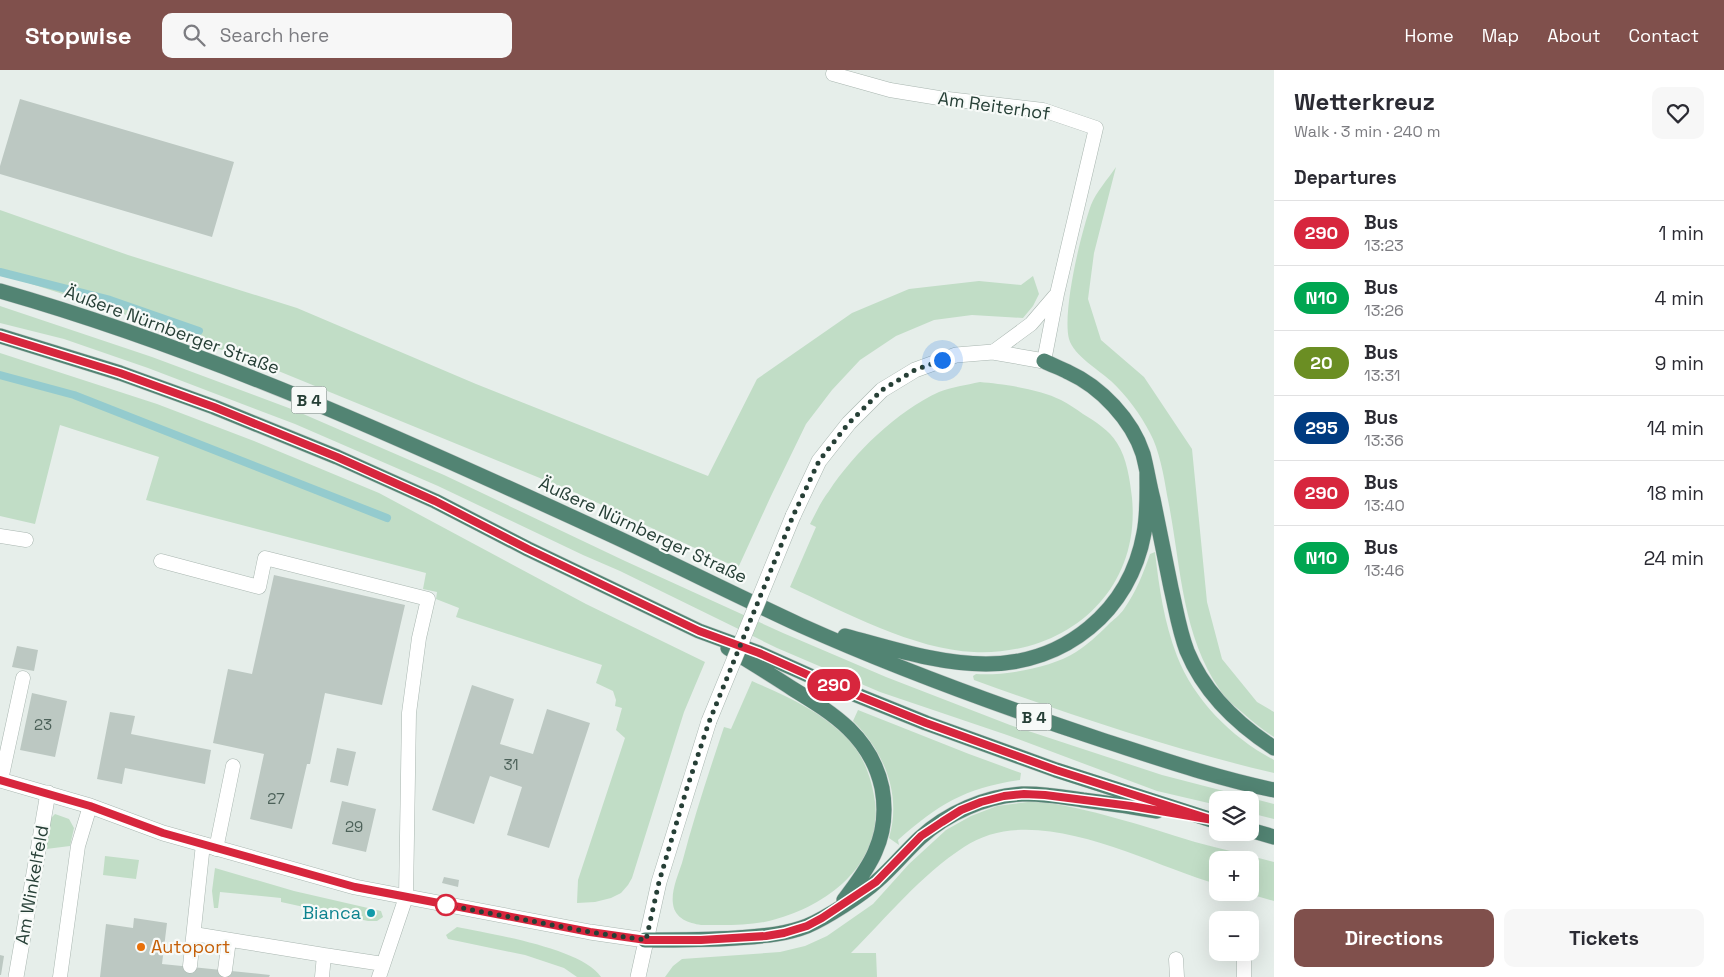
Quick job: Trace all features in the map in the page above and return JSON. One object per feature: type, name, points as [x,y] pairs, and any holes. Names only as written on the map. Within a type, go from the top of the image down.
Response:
[{"type":"highway","name":"Äußere Nürnberger Straße","points":[[0,291],[155,341],[364,423],[608,534],[800,625],[884,661],[1017,712],[1141,753],[1274,790]]},
{"type":"highway","name":"B 4","points":[[0,336],[120,373],[214,407],[337,457],[435,501],[528,549],[699,631],[759,653],[817,679],[978,742],[1092,782],[1209,819]]},
{"type":"highway","name":"B 4","points":[[800,625],[958,662],[987,664],[1042,654],[1071,641],[1094,626],[1111,607],[1129,580],[1138,557],[1144,533],[1147,507],[1147,472],[1134,434],[1119,413],[1088,384],[1069,372],[1044,361]]},
{"type":"highway","points":[[1147,472],[1178,625],[1187,652],[1200,676],[1215,697],[1236,720],[1274,748]]},
{"type":"highway","points":[[699,631],[836,716],[861,741],[870,756],[884,797],[881,837],[865,871],[838,907]]},
{"type":"highway","points":[[646,940],[701,940],[766,936],[807,926],[876,882],[921,836],[942,822],[961,810],[1004,796],[1024,794],[1054,796],[1131,806],[1209,820]]},
{"type":"highway","points":[[1259,833],[1274,837]]},
{"type":"street","points":[[638,977],[659,882],[709,722],[793,516],[819,461],[848,424],[882,390],[915,370],[956,355],[993,352],[1044,361]]},
{"type":"street","points":[[0,780],[90,806],[163,833],[355,887],[590,932],[646,940]]},
{"type":"street","name":"Am Winkelfeld","points":[[16,977],[48,793]]},
{"type":"lane","name":"Am Reiterhof","points":[[833,74],[890,90],[931,97],[1043,110],[1096,128],[1057,294],[1044,361]]},
{"type":"lane","points":[[993,352],[1031,324],[1057,294]]},
{"type":"lane","points":[[0,536],[26,540]]},
{"type":"lane","points":[[161,561],[260,587],[265,558],[428,599],[419,638],[409,713],[406,897],[381,971],[324,955],[194,934]]},
{"type":"lane","points":[[0,780],[23,678]]},
{"type":"lane","points":[[190,966],[209,846],[233,766]]},
{"type":"lane","points":[[60,977],[78,846],[90,806]]},
{"type":"lane","points":[[225,970],[229,940]]},
{"type":"lane","points":[[322,977],[324,955]]},
{"type":"lane","points":[[1176,960],[1176,977]]},
{"type":"lane","points":[[1244,961],[1244,977]]},
{"type":"green space","points":[[1116,167],[1094,253],[1088,299],[1101,340],[1144,377],[1192,449],[1207,602],[1222,659],[1257,702],[1274,712],[1274,737],[1225,697],[1207,668],[1197,644],[1184,596],[1163,471],[1150,433],[1138,412],[1122,392],[1081,357],[1069,339],[1068,310],[1070,292],[1082,234],[1093,200]]},
{"type":"green space","points":[[0,210],[128,255],[297,308],[476,384],[708,476],[757,379],[852,313],[909,289],[979,281],[1021,285],[1033,276],[1039,294],[1033,306],[1023,318],[972,315],[934,320],[896,336],[860,360],[832,390],[806,424],[738,568],[574,492],[271,368],[110,309],[0,274]]},
{"type":"green space","points":[[0,306],[152,357],[294,410],[444,475],[625,561],[783,633],[886,677],[1010,725],[1162,775],[1224,791],[1209,791],[1209,803],[1157,791],[1007,735],[880,692],[777,648],[620,571],[438,486],[295,424],[148,368],[64,339],[0,323]]},
{"type":"green space","points":[[0,353],[157,404],[254,441],[379,493],[586,604],[705,662],[684,712],[632,878],[628,885],[621,893],[611,898],[595,902],[577,903],[578,880],[625,738],[616,730],[622,708],[615,706],[616,700],[613,691],[596,683],[602,665],[456,617],[459,608],[436,599],[437,592],[423,589],[426,573],[146,500],[159,457],[60,425],[35,524],[0,516]]},
{"type":"green space","points":[[980,382],[1032,390],[1061,400],[1102,427],[1114,438],[1120,449],[1128,470],[1132,498],[1132,532],[1124,563],[1110,590],[1090,612],[1066,630],[1038,643],[1007,650],[974,652],[951,650],[904,637],[856,618],[790,587],[816,527],[810,524],[826,495],[851,462],[878,434],[923,400],[944,390]]},
{"type":"green space","points":[[1155,552],[1165,617],[1172,643],[1184,672],[1204,702],[1229,729],[1258,751],[1274,760],[1274,773],[1236,764],[1123,731],[974,680],[973,676],[976,674],[1000,674],[1041,667],[1066,658],[1080,649],[1122,611],[1136,589],[1150,554]]},
{"type":"green space","points":[[752,681],[790,698],[813,711],[836,727],[852,743],[866,767],[872,784],[875,802],[875,825],[870,845],[860,864],[846,880],[810,906],[790,915],[761,923],[735,925],[696,924],[680,917],[674,909],[674,888],[724,727],[731,729]]},
{"type":"green space","points":[[858,710],[1021,773],[1020,780],[1001,783],[968,793],[940,807],[898,840],[899,845],[889,838],[893,806],[888,775],[874,746],[853,721]]},
{"type":"green space","points":[[1259,800],[1274,804],[1274,819],[1259,815]]},
{"type":"green space","points":[[1035,801],[1056,804],[1096,813],[1231,851],[1209,851],[1209,881],[1124,851],[1057,832],[1024,830],[992,834],[964,847],[933,870],[851,953],[876,953],[877,977],[665,977],[673,966],[682,959],[780,952],[805,946],[827,936],[873,904],[909,864],[946,830],[971,816],[997,806]]},
{"type":"green space","points":[[55,814],[69,819],[74,828],[70,846],[46,849],[51,818]]},
{"type":"green space","points":[[105,856],[139,860],[136,879],[103,875]]},
{"type":"green space","points":[[1259,858],[1274,862],[1274,901],[1259,897]]},
{"type":"green space","points":[[215,868],[294,891],[381,911],[383,917],[377,921],[368,921],[281,902],[281,898],[220,892],[218,908],[214,908],[212,891]]},
{"type":"green space","points":[[457,927],[512,938],[556,950],[591,967],[601,977],[577,977],[564,968],[525,955],[448,939],[446,935]]},
{"type":"building","points":[[20,99],[234,162],[212,237],[0,174],[0,166]]},
{"type":"building","points":[[274,575],[405,605],[382,705],[325,693],[310,764],[307,764],[292,829],[250,819],[264,754],[213,743],[228,669],[252,674]]},
{"type":"building","points":[[17,646],[38,650],[34,671],[12,667]]},
{"type":"building","points":[[472,685],[514,699],[500,744],[533,754],[547,709],[590,723],[549,848],[507,835],[522,787],[490,776],[474,824],[432,810]]},
{"type":"building","points":[[32,693],[67,701],[55,757],[20,750]]},
{"type":"building","points":[[110,712],[135,716],[131,734],[211,750],[205,784],[125,768],[122,784],[97,779]]},
{"type":"building","points":[[337,748],[356,752],[348,786],[330,782]]},
{"type":"building","points":[[342,801],[376,809],[366,852],[332,844]]},
{"type":"building","points":[[444,877],[459,880],[458,887],[442,883]]},
{"type":"building","points":[[134,918],[167,923],[162,964],[270,975],[269,977],[100,977],[106,924],[133,928]]},
{"type":"building","points":[[0,955],[4,956],[1,975],[0,975]]},
{"type":"waterway","points":[[0,272],[110,300],[199,331]]},
{"type":"waterway","points":[[0,375],[74,395],[387,518]]},
{"type":"bus line","name":"290","points":[[0,336],[120,373],[214,407],[337,457],[435,501],[528,549],[699,631],[759,653],[817,679],[926,723],[1056,770],[1213,820],[1074,798],[1024,794],[1004,796],[961,810],[942,822],[921,836],[876,882],[807,926],[766,936],[701,940],[646,940],[590,932],[355,887],[163,833],[90,806],[0,780]]},
{"type":"place","name":"Bianca","points":[[371,913]]},
{"type":"place","name":"Autoport","points":[[141,947]]},
{"type":"route","points":[[446,905],[590,932],[646,940],[659,882],[709,722],[793,516],[819,461],[848,424],[882,390],[915,370],[942,360]]}]
